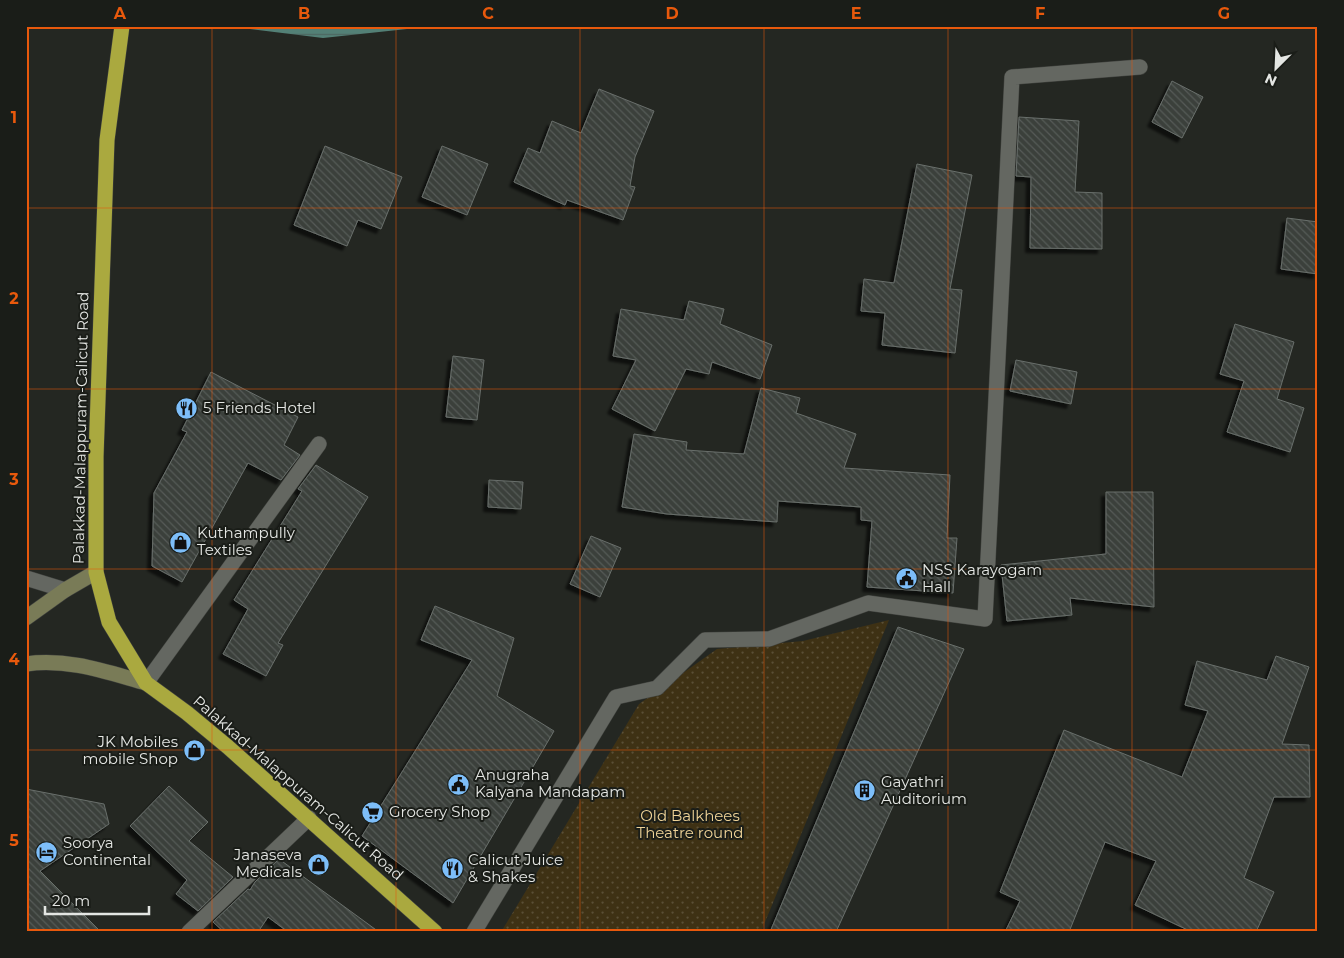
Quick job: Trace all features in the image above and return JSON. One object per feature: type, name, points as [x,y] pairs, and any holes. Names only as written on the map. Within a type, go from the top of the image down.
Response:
[{"type":"highway","name":"Palakkad-Malappuram-Calicut Road","points":[[122,26],[107,140],[96,457],[96,572],[109,622],[146,683],[188,713],[228,747],[436,932]]},
{"type":"main road","points":[[26,618],[65,590],[96,572]]},
{"type":"main road","points":[[26,664],[42,662],[83,665],[146,683]]},
{"type":"street","points":[[474,932],[616,697],[657,688],[705,640],[769,639],[868,604],[985,619],[1012,77],[1140,67]]},
{"type":"street","points":[[146,683],[319,444]]},
{"type":"street","points":[[26,578],[65,590]]},
{"type":"street","points":[[189,932],[309,818]]},
{"type":"green space","name":"Old Balkhees Theatre round","points":[[889,620],[761,932],[501,932],[639,704],[717,649],[803,641]]},
{"type":"water","points":[[226,26],[435,26],[323,38]]},
{"type":"building","points":[[1172,81],[1203,97],[1182,138],[1152,122]]},
{"type":"building","points":[[599,89],[654,111],[635,157],[630,186],[635,187],[623,220],[567,200],[565,205],[514,182],[528,148],[540,153],[552,121],[581,133]]},
{"type":"building","points":[[1019,117],[1079,121],[1075,192],[1102,193],[1102,249],[1030,248],[1031,177],[1016,176]]},
{"type":"building","points":[[325,146],[402,177],[381,229],[358,220],[347,246],[294,225]]},
{"type":"building","points":[[442,146],[488,164],[467,215],[422,197]]},
{"type":"building","points":[[917,164],[972,175],[950,289],[962,290],[955,353],[882,345],[885,313],[861,311],[864,279],[894,283]]},
{"type":"building","points":[[1287,218],[1318,222],[1318,274],[1281,269]]},
{"type":"building","points":[[689,301],[724,309],[720,324],[772,345],[760,379],[712,362],[709,374],[686,369],[655,431],[612,409],[636,360],[613,356],[621,309],[684,320]]},
{"type":"building","points":[[1235,324],[1294,342],[1277,399],[1304,408],[1290,452],[1227,432],[1244,381],[1220,374]]},
{"type":"building","points":[[453,356],[484,360],[477,420],[446,417]]},
{"type":"building","points":[[1016,360],[1077,372],[1071,404],[1010,391]]},
{"type":"building","points":[[211,372],[298,417],[284,445],[300,455],[281,480],[248,463],[182,582],[152,566],[154,493],[187,432],[182,430]]},
{"type":"building","points":[[761,388],[800,398],[796,413],[856,434],[844,468],[950,475],[947,538],[957,538],[953,593],[867,587],[872,521],[861,520],[861,507],[778,501],[777,522],[667,514],[622,507],[634,434],[687,442],[686,450],[744,454]]},
{"type":"building","points":[[316,465],[368,497],[278,643],[283,645],[266,676],[223,654],[248,609],[234,600],[302,491],[298,489]]},
{"type":"building","points":[[489,480],[523,482],[521,509],[488,507]]},
{"type":"building","points":[[1106,492],[1153,492],[1154,607],[1070,598],[1072,615],[1007,621],[1001,565],[1106,554]]},
{"type":"building","points":[[591,536],[621,548],[600,597],[570,584]]},
{"type":"building","name":"Anugraha Kalyana Mandapam","points":[[435,606],[514,638],[497,696],[554,731],[453,903],[362,836],[472,660],[421,640]]},
{"type":"building","name":"Gayathri Auditorium","points":[[898,627],[964,649],[836,932],[770,932]]},
{"type":"building","points":[[1276,656],[1309,667],[1282,744],[1309,745],[1310,797],[1274,797],[1244,878],[1274,892],[1256,932],[1192,932],[1135,905],[1156,861],[1105,842],[1069,932],[1005,932],[1020,901],[1000,892],[1064,730],[1182,777],[1208,711],[1185,705],[1197,661],[1267,680]]},
{"type":"building","points":[[169,786],[208,822],[189,841],[233,877],[198,911],[176,894],[187,880],[130,826]]},
{"type":"building","name":"Soorya Continental","points":[[26,789],[104,804],[109,824],[40,871],[101,932],[26,932]]},
{"type":"building","points":[[279,859],[379,932],[288,932],[268,917],[258,932],[224,932],[213,922],[248,889],[250,890],[255,882]]},
{"type":"place","name":"5 Friends Hotel","points":[[187,408]]},
{"type":"place","name":"Kuthampully Textiles","points":[[181,542]]},
{"type":"place","name":"NSS Karayogam Hall","points":[[906,579]]},
{"type":"place","name":"JK Mobiles mobile Shop","points":[[194,751]]},
{"type":"place","name":"Anugraha Kalyana Mandapam","points":[[459,784]]},
{"type":"place","name":"Gayathri Auditorium","points":[[865,791]]},
{"type":"place","name":"Grocery Shop","points":[[373,812]]},
{"type":"place","name":"Soorya Continental","points":[[47,852]]},
{"type":"place","name":"Janaseva Medicals","points":[[318,864]]},
{"type":"place","name":"Calicut Juice & Shakes","points":[[452,869]]}]
